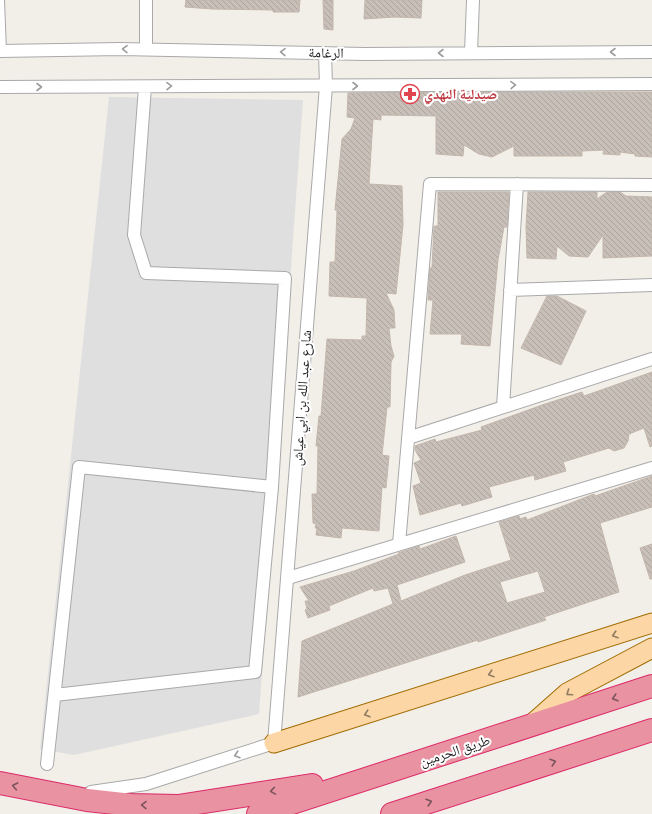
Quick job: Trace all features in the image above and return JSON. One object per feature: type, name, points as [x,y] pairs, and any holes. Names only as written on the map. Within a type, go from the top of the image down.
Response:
[{"type":"highway","name":"طريق الحرمين","points":[[258,814],[652,686]]},
{"type":"highway","points":[[392,814],[652,730]]},
{"type":"highway","points":[[0,783],[63,795],[132,805],[178,806],[380,775]]},
{"type":"main road","points":[[274,743],[652,623]]},
{"type":"main road","points":[[530,726],[567,693],[598,676],[635,659],[652,648]]},
{"type":"street","points":[[146,0],[146,49]]},
{"type":"street","points":[[471,53],[473,0]]},
{"type":"street","name":"الرغامة","points":[[2,51],[146,49],[325,53],[652,52]]},
{"type":"street","name":"شارع عبد الله بن ابي عياش","points":[[274,743],[326,86],[325,53]]},
{"type":"street","points":[[0,88],[652,84]]},
{"type":"street","points":[[55,695],[256,672],[272,487],[285,278],[146,273],[134,235],[145,87]]},
{"type":"street","points":[[399,544],[430,184],[652,185]]},
{"type":"street","points":[[503,407],[517,184]]},
{"type":"street","points":[[510,290],[652,285]]},
{"type":"street","points":[[408,438],[652,359]]},
{"type":"street","points":[[47,764],[79,467],[272,487]]},
{"type":"street","points":[[288,578],[652,468]]},
{"type":"street","points":[[63,795],[108,791],[146,784],[274,743]]},
{"type":"lane","points":[[1,3],[2,51]]},
{"type":"shaded area","points":[[109,97],[303,100],[259,714],[74,755],[40,749]]},
{"type":"building","points":[[186,0],[300,0],[299,12],[273,12],[273,10],[185,7]]},
{"type":"building","points":[[323,0],[333,0],[333,30],[324,29]]},
{"type":"building","points":[[365,0],[422,0],[421,18],[395,17],[364,19]]},
{"type":"building","points":[[439,92],[475,94],[475,92],[652,92],[652,157],[635,156],[635,154],[620,152],[620,155],[603,154],[604,150],[582,151],[582,156],[514,156],[514,146],[492,157],[479,154],[464,145],[463,156],[436,154],[436,116],[381,115],[381,120],[373,119],[369,184],[402,186],[403,225],[396,294],[386,293],[394,310],[395,328],[389,328],[394,356],[391,362],[390,407],[387,407],[382,455],[389,456],[386,488],[382,487],[379,531],[342,528],[341,538],[316,535],[316,524],[313,523],[312,494],[317,494],[318,446],[316,446],[319,416],[321,416],[327,339],[362,340],[362,336],[366,336],[367,298],[329,296],[330,262],[335,262],[337,210],[335,210],[342,139],[351,129],[355,118],[347,117],[348,93]]},
{"type":"building","points":[[438,192],[509,192],[507,227],[504,227],[498,260],[490,346],[461,344],[462,334],[430,334],[433,300],[428,300],[430,268],[432,268],[434,226],[438,226]]},
{"type":"building","points":[[528,192],[597,192],[597,199],[607,192],[620,192],[626,196],[652,197],[652,256],[603,258],[603,235],[588,257],[569,256],[557,246],[556,259],[527,258],[526,227]]},
{"type":"building","points":[[547,296],[557,296],[586,311],[561,365],[521,348]]},
{"type":"building","points":[[652,372],[652,446],[650,447],[644,428],[629,434],[628,441],[624,448],[614,451],[609,448],[563,462],[566,471],[535,480],[534,475],[489,487],[492,497],[462,506],[461,503],[420,515],[413,486],[421,483],[414,463],[421,460],[415,450],[415,446],[435,439],[436,442],[482,430],[481,427],[545,404],[582,392],[584,396]]},
{"type":"building","points":[[652,476],[652,507],[600,523],[619,592],[544,617],[546,620],[298,697],[302,641],[393,604],[388,588],[374,591],[373,588],[329,606],[330,610],[308,618],[305,610],[307,609],[305,601],[309,601],[300,587],[354,571],[419,546],[420,549],[456,536],[465,562],[397,585],[401,601],[465,575],[511,560],[499,522],[519,516],[520,519],[526,517],[527,520],[594,494],[595,496]],"holes":[[[538,571],[545,592],[507,603],[500,582]]]},
{"type":"building","points":[[652,544],[652,579],[650,579],[640,548]]},
{"type":"place","name":"صيدلية النهدي","points":[[410,94]]}]
